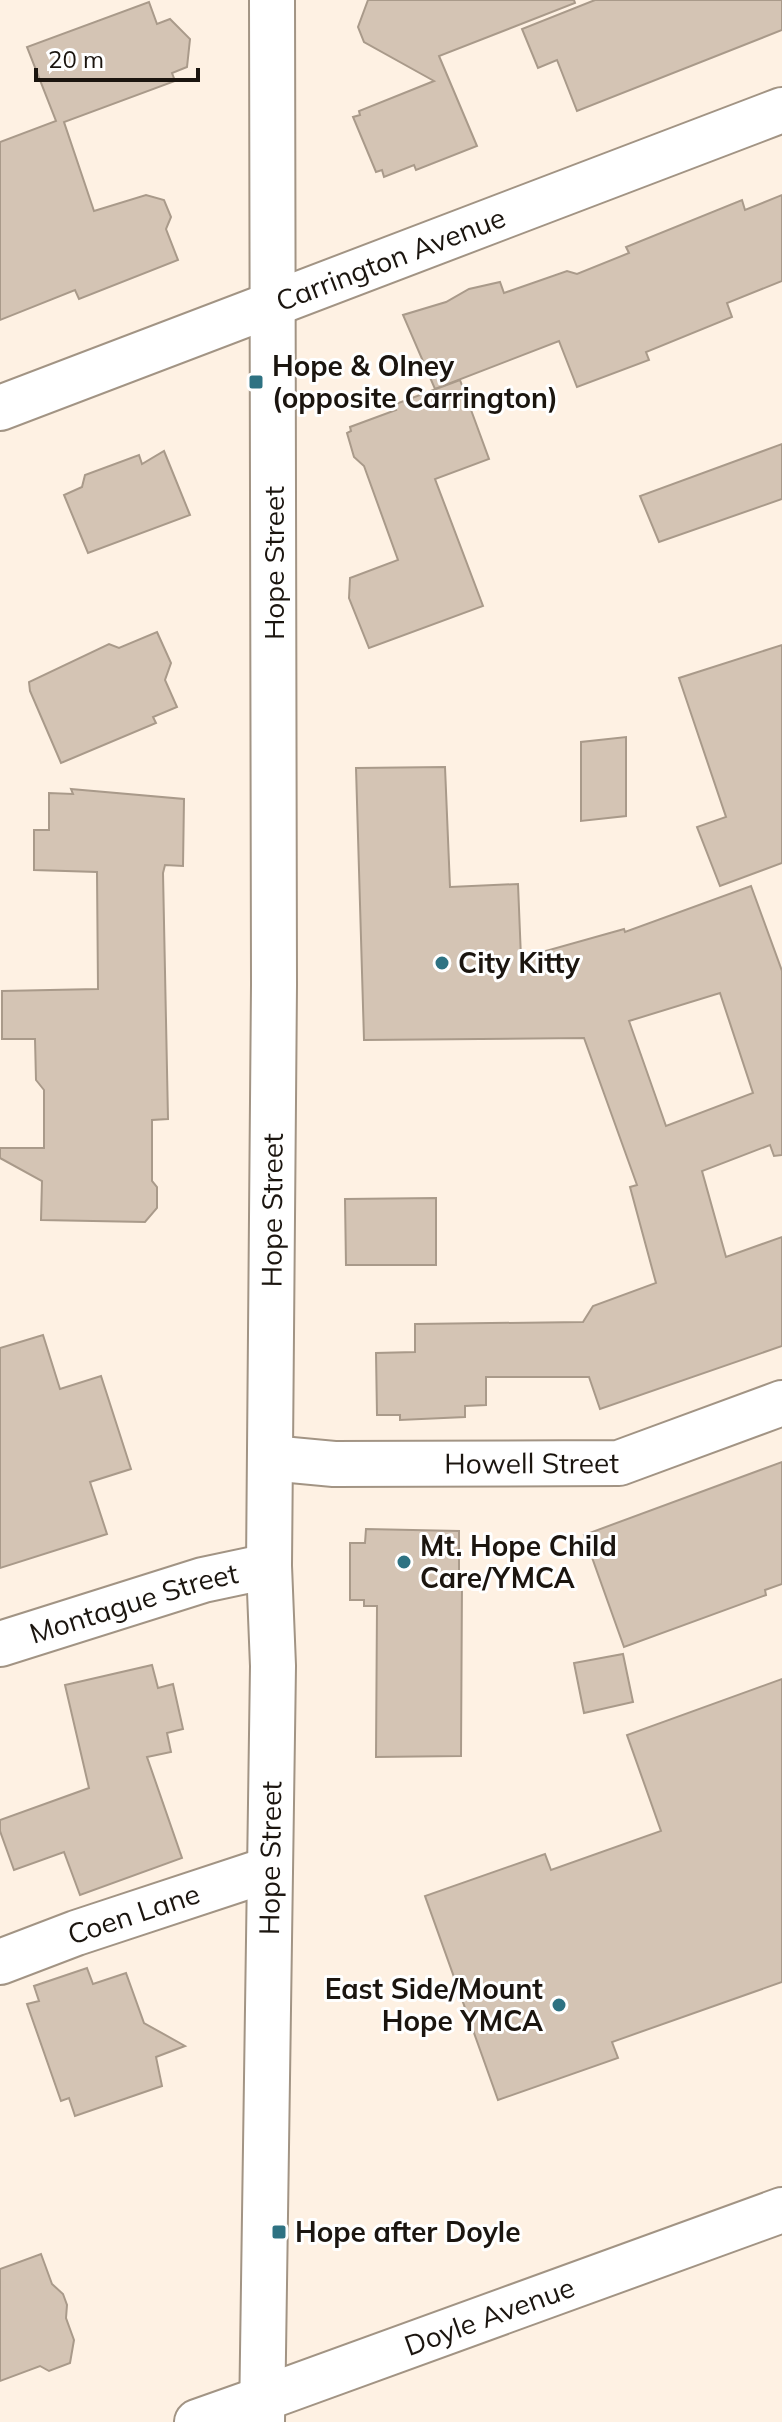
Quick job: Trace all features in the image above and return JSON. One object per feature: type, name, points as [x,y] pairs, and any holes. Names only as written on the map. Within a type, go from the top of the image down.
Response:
[{"type":"street","name":"Hope Street","points":[[262,2411],[273,1666],[269,1566],[274,985],[272,0]]},
{"type":"street","name":"Carrington Avenue","points":[[0,408],[782,110]]},
{"type":"street","name":"Howell Street","points":[[270,1458],[334,1464],[619,1463],[782,1403]]},
{"type":"street","name":"Montague Street","points":[[0,1644],[203,1580],[269,1566]]},
{"type":"street","name":"Coen Lane","points":[[0,1962],[89,1928],[270,1869]]},
{"type":"street","name":"Doyle Avenue","points":[[197,2422],[262,2411],[782,2210]]},
{"type":"building","points":[[368,0],[574,0],[575,3],[439,56],[477,146],[416,170],[414,165],[384,177],[382,170],[376,172],[353,117],[360,115],[359,111],[434,81],[364,42],[358,27]]},
{"type":"building","points":[[595,0],[782,0],[782,30],[577,111],[557,60],[538,68],[522,29]]},
{"type":"building","points":[[149,2],[157,24],[170,19],[190,39],[187,67],[172,73],[175,81],[64,122],[94,211],[146,195],[164,200],[171,217],[166,229],[178,260],[79,299],[75,290],[0,320],[0,142],[56,121],[27,47]]},
{"type":"building","points":[[782,195],[782,281],[727,303],[732,317],[646,352],[649,360],[577,387],[559,341],[435,389],[403,315],[446,302],[469,289],[500,282],[504,293],[567,271],[577,274],[629,253],[626,247],[742,200],[745,210]]},
{"type":"building","points":[[460,380],[489,459],[435,479],[483,606],[369,648],[349,598],[350,578],[398,560],[364,466],[354,457],[347,433],[351,431],[350,427],[396,410],[393,405]]},
{"type":"building","points":[[782,444],[782,499],[659,542],[640,496]]},
{"type":"building","points":[[164,451],[190,515],[88,553],[64,495],[82,487],[85,475],[139,455],[142,464]]},
{"type":"building","points":[[157,632],[171,663],[165,680],[177,707],[153,717],[156,723],[61,763],[29,682],[109,644],[119,648]]},
{"type":"building","points":[[782,645],[782,863],[720,886],[697,827],[726,817],[679,678]]},
{"type":"building","points":[[626,737],[626,816],[581,821],[581,742]]},
{"type":"building","points":[[445,767],[450,887],[518,884],[521,958],[624,929],[625,932],[751,886],[782,971],[782,1155],[774,1156],[770,1145],[702,1171],[726,1257],[782,1237],[782,1346],[600,1409],[589,1377],[486,1377],[486,1405],[465,1406],[465,1417],[400,1420],[400,1415],[377,1415],[376,1353],[415,1352],[415,1324],[583,1322],[593,1306],[656,1283],[630,1187],[637,1185],[584,1038],[364,1040],[356,768]],"holes":[[[720,993],[753,1093],[666,1126],[629,1021]]]},
{"type":"building","points":[[71,789],[184,799],[183,866],[165,865],[163,873],[168,1119],[152,1120],[152,1181],[157,1187],[157,1208],[145,1222],[41,1220],[42,1181],[0,1158],[0,1148],[44,1148],[44,1090],[36,1080],[35,1039],[2,1039],[2,991],[98,989],[97,872],[34,870],[34,830],[49,830],[49,793],[73,794]]},
{"type":"building","points":[[436,1198],[436,1265],[346,1265],[345,1199]]},
{"type":"building","points":[[43,1335],[60,1389],[101,1376],[131,1469],[90,1482],[107,1534],[0,1568],[0,1348]]},
{"type":"building","points":[[782,1462],[782,1584],[765,1590],[766,1595],[624,1647],[584,1535]]},
{"type":"building","points":[[366,1529],[459,1531],[459,1581],[462,1581],[461,1756],[376,1757],[377,1606],[364,1606],[364,1600],[350,1600],[350,1543],[365,1543]]},
{"type":"building","points":[[623,1654],[633,1702],[584,1713],[574,1663]]},
{"type":"building","points":[[152,1665],[158,1688],[173,1684],[183,1729],[167,1733],[171,1752],[147,1757],[182,1858],[80,1895],[64,1852],[14,1870],[0,1831],[0,1820],[89,1788],[65,1685]]},
{"type":"building","points":[[782,1679],[782,1982],[612,2042],[618,2058],[498,2100],[425,1896],[545,1854],[551,1870],[661,1831],[627,1735]]},
{"type":"building","points":[[87,1968],[93,1984],[126,1973],[144,2023],[185,2046],[156,2057],[162,2086],[75,2116],[69,2098],[61,2101],[27,2004],[39,2001],[34,1986]]},
{"type":"building","points":[[41,2254],[52,2284],[63,2294],[67,2305],[66,2318],[74,2340],[70,2363],[49,2371],[40,2366],[0,2381],[0,2269]]},
{"type":"place","name":"Hope & Olney (opposite Carrington)","points":[[256,382]]},
{"type":"place","name":"City Kitty","points":[[442,963]]},
{"type":"place","name":"Mt. Hope Child Care/YMCA","points":[[404,1562]]},
{"type":"place","name":"East Side/Mount Hope YMCA","points":[[559,2005]]},
{"type":"place","name":"Hope after Doyle","points":[[279,2232]]}]
